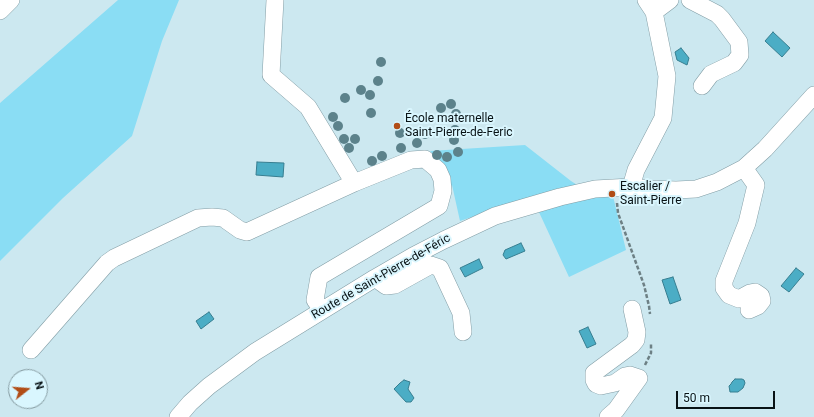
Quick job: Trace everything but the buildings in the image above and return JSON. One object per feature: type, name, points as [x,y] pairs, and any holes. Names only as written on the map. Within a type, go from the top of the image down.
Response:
[{"type":"street","points":[[0,11],[12,0]]},
{"type":"street","points":[[275,0],[271,75],[308,107],[354,183]]},
{"type":"street","points":[[623,188],[636,170],[663,118],[667,76],[650,6],[670,0]]},
{"type":"street","points":[[690,0],[722,18],[739,42],[740,54],[734,62],[711,74],[702,86]]},
{"type":"street","name":"Route de Saint-Pierre-de-Féric","points":[[178,417],[190,403],[209,386],[255,352],[375,278],[437,243],[495,216],[560,197],[595,189],[696,189],[718,182],[744,168],[765,149],[814,96]]},
{"type":"street","points":[[30,350],[107,263],[114,258],[198,218],[223,218],[240,230],[248,232],[354,183],[411,160],[425,159],[438,170],[442,179],[444,191],[439,206],[319,277],[315,300],[322,310]]},
{"type":"street","points":[[744,168],[756,186],[747,223],[724,281],[724,288],[729,295],[739,299],[755,292],[760,296],[762,302],[758,306],[749,310]]},
{"type":"street","points":[[375,278],[386,286],[394,285],[431,265],[440,268],[461,313],[463,332]]},
{"type":"street","points":[[608,417],[616,410],[639,378],[630,375],[625,376],[615,383],[601,386],[596,384],[594,380],[594,373],[632,345],[636,340],[637,332],[632,309]]},
{"type":"path","points":[[623,188],[618,213],[626,234]]},
{"type":"shaded area","points":[[118,0],[179,0],[162,41],[132,136],[63,198],[0,261],[0,103]]},
{"type":"shaded area","points":[[773,32],[790,48],[782,57],[765,41]]},
{"type":"shaded area","points":[[681,48],[689,58],[687,65],[677,60],[675,52]]},
{"type":"shaded area","points":[[525,145],[571,181],[591,194],[612,192],[626,250],[569,277],[532,197],[460,221],[452,185],[451,186],[446,169],[430,151]]},
{"type":"shaded area","points":[[257,162],[284,163],[283,177],[256,175]]},
{"type":"shaded area","points":[[521,243],[525,251],[506,259],[503,255],[505,250]]},
{"type":"shaded area","points":[[479,259],[483,268],[465,277],[460,268]]},
{"type":"shaded area","points":[[796,268],[804,274],[789,292],[781,286]]},
{"type":"shaded area","points":[[673,277],[681,300],[670,304],[662,280]]},
{"type":"shaded area","points":[[209,312],[214,319],[201,329],[196,321]]},
{"type":"shaded area","points":[[588,327],[596,344],[587,348],[579,331]]},
{"type":"shaded area","points":[[735,379],[742,379],[745,383],[743,388],[738,392],[730,392],[729,386]]},
{"type":"shaded area","points":[[404,380],[410,382],[408,389],[414,398],[411,402],[406,402],[394,389]]},
{"type":"place","name":"École maternelle Saint-Pierre-de-Feric","points":[[397,126]]},
{"type":"place","name":"Escalier / Saint-Pierre","points":[[612,194]]}]
